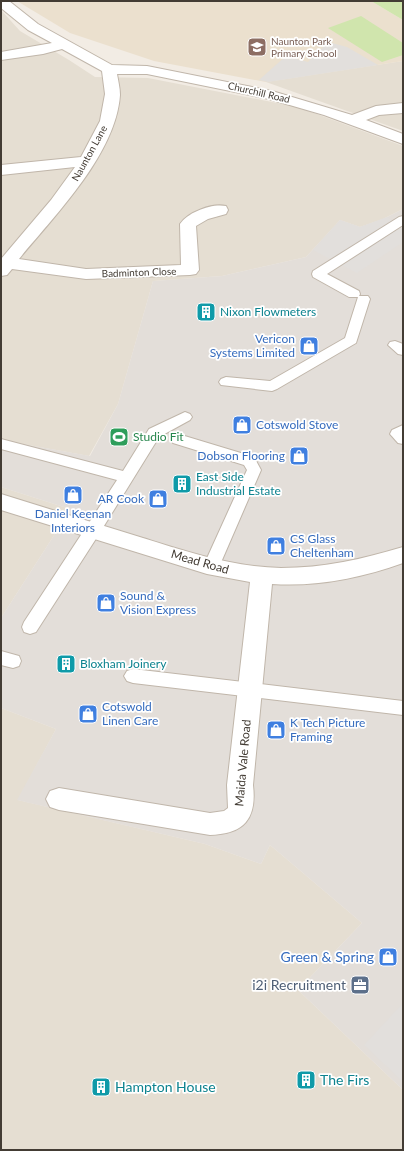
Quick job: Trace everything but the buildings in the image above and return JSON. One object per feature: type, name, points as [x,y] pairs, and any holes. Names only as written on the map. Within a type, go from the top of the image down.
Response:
[{"type":"street","points":[[1,1],[33,27],[109,69]]},
{"type":"street","points":[[1,56],[43,50],[64,44]]},
{"type":"street","name":"Churchill Road","points":[[109,69],[147,70],[239,87],[298,102],[353,120],[403,139]]},
{"type":"street","name":"Naunton Lane","points":[[4,267],[52,211],[86,161],[98,140],[113,101],[113,78],[109,69]]},
{"type":"street","points":[[353,120],[376,111],[403,108]]},
{"type":"street","points":[[1,170],[86,161]]},
{"type":"street","name":"Badminton Close","points":[[4,267],[86,274],[190,270],[188,224],[202,214],[220,210]]},
{"type":"street","name":"Mead Road","points":[[1,502],[211,567],[262,576],[303,576],[342,572],[403,555]]},
{"type":"street","name":"Maida Vale Road","points":[[59,799],[210,824],[221,824],[230,821],[238,814],[242,808],[240,785],[262,576]]},
{"type":"lane","points":[[226,382],[272,386],[352,340],[358,296],[318,274],[403,220]]},
{"type":"lane","points":[[30,627],[94,530],[154,433],[185,417]]},
{"type":"lane","points":[[403,430],[397,434],[403,439]]},
{"type":"lane","points":[[178,439],[249,461],[254,470],[211,567]]},
{"type":"lane","points":[[2,444],[127,477]]},
{"type":"lane","points":[[133,676],[403,708]]},
{"type":"shaded area","name":"Naunton Park Primary School","points":[[17,1],[371,1],[403,20],[403,61],[266,82],[154,61],[70,33]]},
{"type":"shaded area","points":[[1,10],[20,31],[95,77],[148,78],[298,107],[403,146],[403,209],[383,219],[360,227],[340,220],[306,257],[222,276],[153,281],[118,404],[89,456],[1,440]]},
{"type":"shaded area","points":[[328,42],[347,47],[378,65],[268,82],[259,80],[286,56],[308,62]]},
{"type":"shaded area","points":[[403,61],[403,131],[266,82]]},
{"type":"shaded area","points":[[403,209],[403,1090],[298,990],[362,923],[270,845],[261,864],[205,844],[17,800],[56,729],[1,708],[1,618],[60,526],[67,508],[1,487],[1,440],[90,456],[118,404],[153,281],[222,276],[306,257],[340,220],[360,227],[383,219]]},
{"type":"shaded area","points":[[387,217],[403,227],[403,242],[357,273],[313,250],[340,220],[360,227]]},
{"type":"shaded area","points":[[1,487],[67,508],[60,526],[1,618]]},
{"type":"shaded area","points":[[1,708],[56,729],[18,800],[205,844],[261,864],[270,845],[362,923],[298,990],[403,1090],[403,1150],[1,1150]]},
{"type":"shaded area","points":[[403,1003],[403,1082],[364,1045]]},
{"type":"green space","points":[[371,1],[403,1],[403,20]]},
{"type":"green space","points":[[361,16],[403,43],[403,55],[382,62],[328,28]]},
{"type":"place","name":"Naunton Park Primary School","points":[[257,47]]},
{"type":"place","name":"Nixon Flowmeters","points":[[206,312]]},
{"type":"place","name":"Vericon Systems Limited","points":[[309,346]]},
{"type":"place","name":"Cotswold Stove","points":[[242,425]]},
{"type":"place","name":"Studio Fit","points":[[119,437]]},
{"type":"place","name":"Dobson Flooring","points":[[299,456]]},
{"type":"place","name":"East Side Industrial Estate","points":[[182,484]]},
{"type":"place","name":"Daniel Keenan Interiors","points":[[73,495]]},
{"type":"place","name":"AR Cook","points":[[158,499]]},
{"type":"place","name":"CS Glass Cheltenham","points":[[276,546]]},
{"type":"place","name":"Sound & Vision Express","points":[[106,603]]},
{"type":"place","name":"Bloxham Joinery","points":[[66,664]]},
{"type":"place","name":"Cotswold Linen Care","points":[[88,714]]},
{"type":"place","name":"K Tech Picture Framing","points":[[276,730]]},
{"type":"place","name":"Green & Spring","points":[[388,957]]},
{"type":"place","name":"i2i Recruitment","points":[[360,985]]},
{"type":"place","name":"The Firs","points":[[306,1080]]},
{"type":"place","name":"Hampton House","points":[[101,1087]]}]
